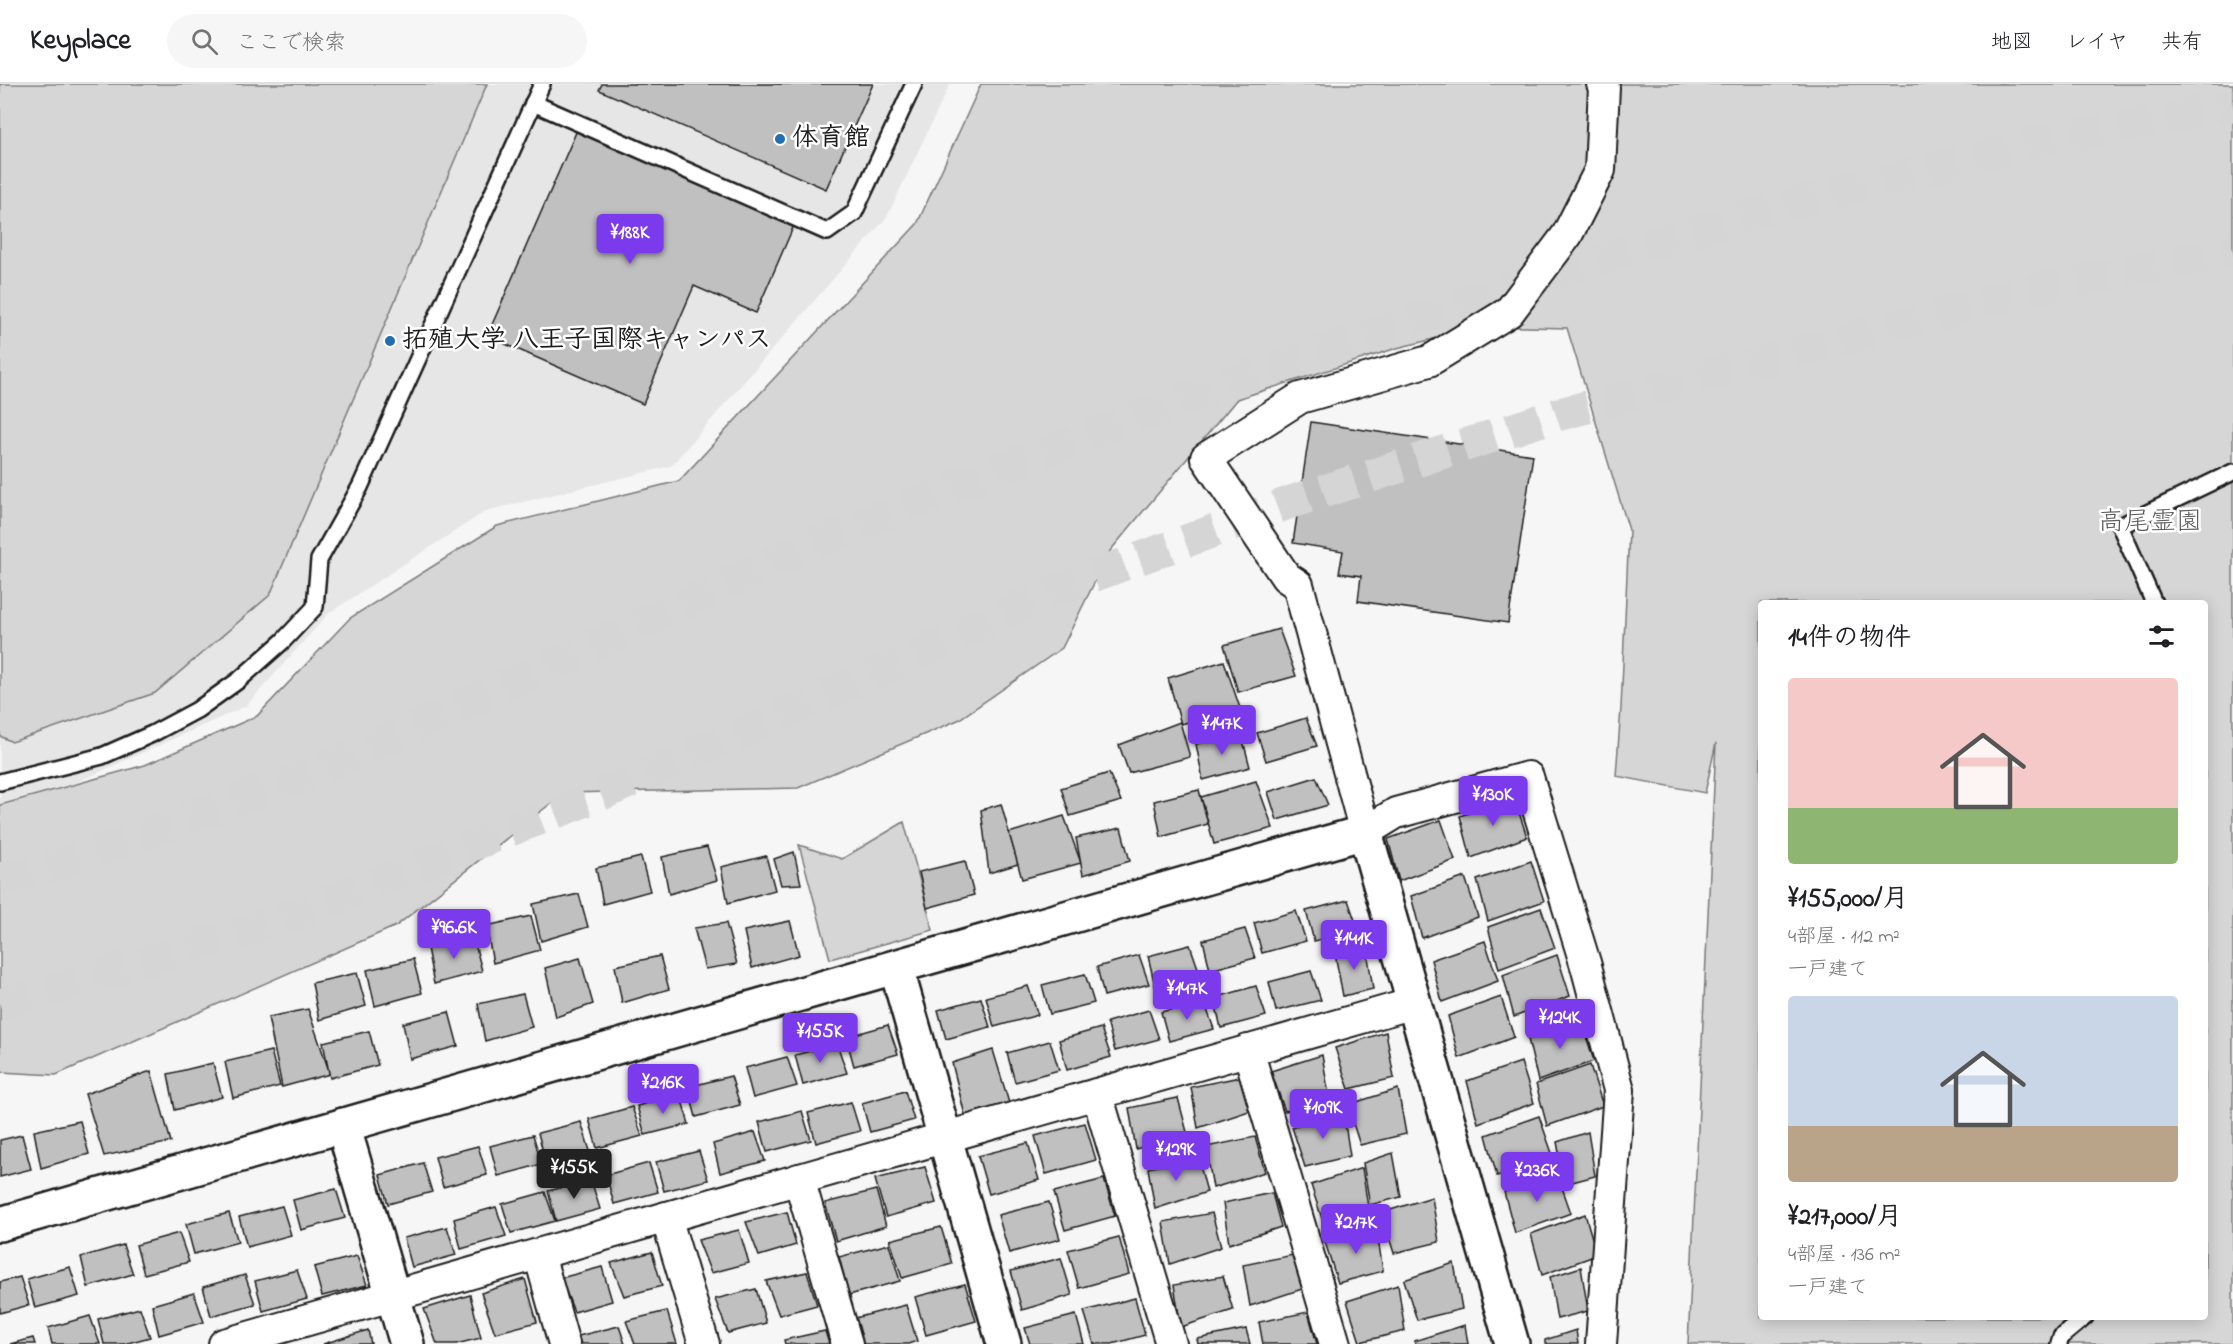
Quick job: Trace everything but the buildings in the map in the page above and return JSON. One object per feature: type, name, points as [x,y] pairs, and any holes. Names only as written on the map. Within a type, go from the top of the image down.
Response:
[{"type":"street","points":[[1512,1344],[1365,832],[1298,585],[1286,577],[1206,458],[1300,398],[1430,362],[1509,312],[1567,236],[1600,170],[1604,87],[1602,84]]},
{"type":"street","points":[[0,1224],[1365,832],[1396,813],[1528,777],[1586,966],[1619,1090],[1601,1344]]},
{"type":"street","points":[[896,967],[943,1138],[1004,1344]]},
{"type":"street","points":[[232,1343],[1414,1002]]},
{"type":"street","points":[[1248,1050],[1335,1344]]},
{"type":"street","points":[[1097,1094],[1171,1344]]},
{"type":"street","points":[[343,1125],[407,1344]]},
{"type":"street","points":[[799,1179],[847,1344]]},
{"type":"street","points":[[666,1217],[704,1344]]},
{"type":"street","points":[[539,1254],[564,1344]]},
{"type":"lane","points":[[0,782],[102,756],[153,734],[197,710],[239,680],[283,641],[315,607],[319,560],[360,487],[542,84]]},
{"type":"lane","points":[[533,103],[827,232],[854,213],[914,84]]},
{"type":"lane","points":[[2153,600],[2121,526],[2233,472]]},
{"type":"lane","points":[[2059,1344],[2061,1337],[2081,1320]]},
{"type":"shaded area","name":"拓殖大学 八王子国際キャンパス","points":[[0,84],[950,84],[887,217],[671,466],[486,511],[329,613],[246,706],[0,817]]},
{"type":"green space","points":[[0,84],[487,84],[270,595],[155,693],[12,742],[0,736]]},
{"type":"green space","name":"高尾霊園","points":[[981,84],[2233,84],[2233,1344],[1688,1344],[1716,743],[1705,793],[1616,776],[1629,530],[1567,328],[1487,326],[1397,348],[1237,399],[1110,551],[1062,648],[958,720],[798,788],[564,793],[396,926],[56,1075],[0,1072],[0,805],[145,765],[257,716],[350,618],[497,526],[679,481],[917,224]]},
{"type":"green space","points":[[904,822],[933,930],[830,959],[799,845],[842,859]]},
{"type":"tunnel","points":[[0,879],[63,863],[314,772],[809,545],[999,469],[1247,376],[1529,281],[1769,209],[2039,142],[2233,105]]},
{"type":"tunnel","points":[[0,1005],[278,921],[597,796],[863,679],[1047,593],[1291,502],[1560,414],[2024,292],[2233,251]]},
{"type":"place","name":"体育館","points":[[780,139]]},
{"type":"place","name":"拓殖大学 八王子国際キャンパス","points":[[390,341]]}]
